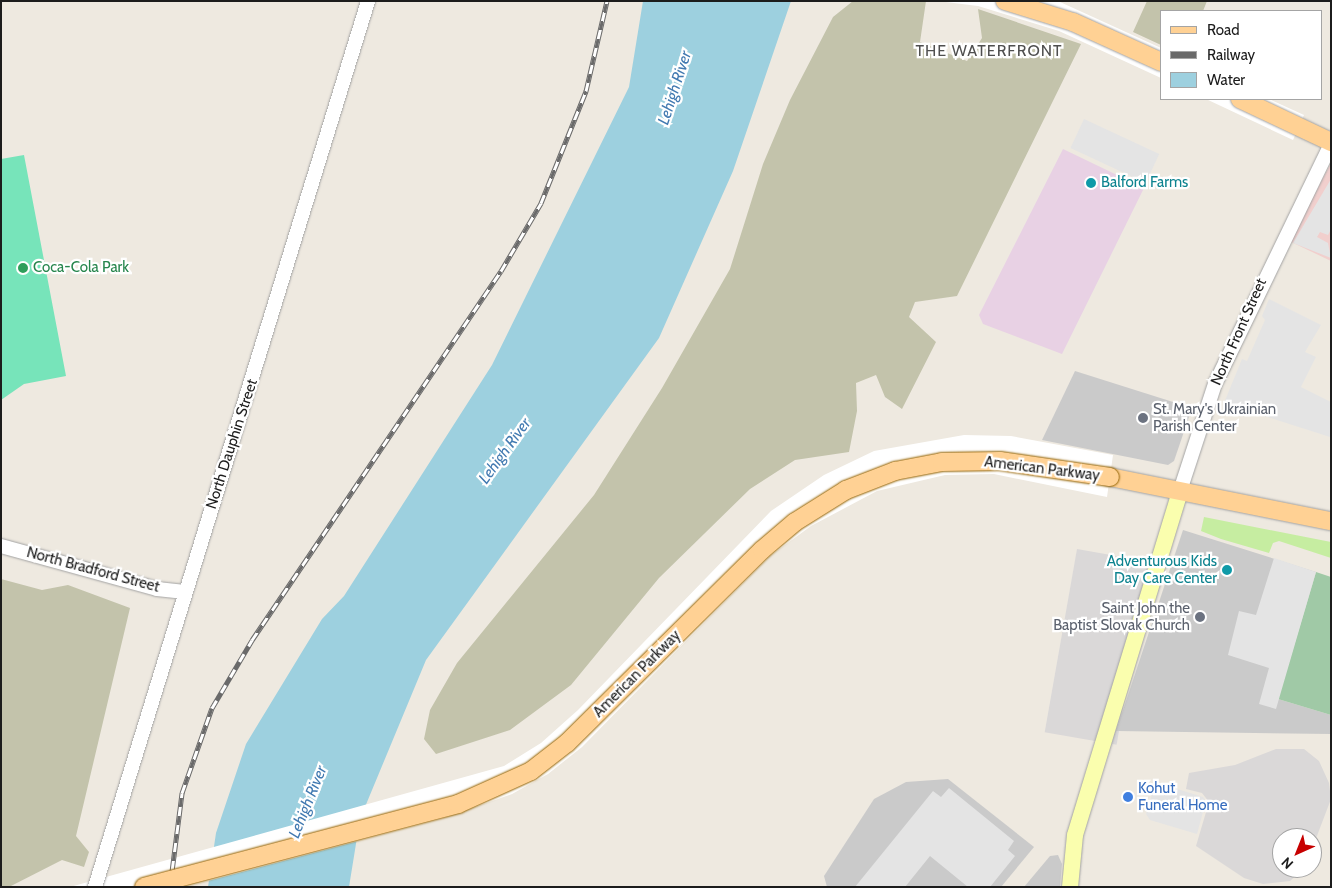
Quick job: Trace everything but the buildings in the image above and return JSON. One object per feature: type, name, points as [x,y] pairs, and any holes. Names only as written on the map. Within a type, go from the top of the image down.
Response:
[{"type":"main road","points":[[1005,1],[1073,22],[1160,62]]},
{"type":"main road","points":[[1242,100],[1331,143]]},
{"type":"main road","name":"American Parkway","points":[[144,887],[458,804],[531,771],[567,744],[762,550],[795,522],[846,490],[896,471],[942,462],[1000,461],[1110,477],[1180,491]]},
{"type":"main road","points":[[1180,491],[1331,522]]},
{"type":"main road","name":"North Front Street","points":[[1070,887],[1075,835],[1180,491]]},
{"type":"street","name":"North Dauphin Street","points":[[95,887],[368,1]]},
{"type":"street","name":"North Front Street","points":[[1180,491],[1215,384],[1331,143]]},
{"type":"street","name":"North Bradford Street","points":[[1,546],[157,589],[185,592]]},
{"type":"shaded area","points":[[853,1],[926,1],[920,42],[967,61],[982,38],[978,9],[1081,44],[957,296],[915,302],[909,317],[936,342],[902,409],[885,397],[876,375],[856,383],[857,411],[849,452],[795,460],[750,489],[659,578],[571,685],[510,730],[436,754],[424,739],[430,710],[457,663],[594,495],[662,388],[730,269],[763,164],[790,100],[833,17]]},
{"type":"shaded area","points":[[1147,1],[1207,1],[1203,10],[1160,10],[1160,45],[1133,32]]},
{"type":"shaded area","points":[[1084,119],[1159,154],[1146,183],[1070,148]]},
{"type":"shaded area","points":[[1063,149],[1144,188],[1062,354],[983,324],[979,315]]},
{"type":"shaded area","points":[[1331,163],[1331,261],[1289,241]]},
{"type":"shaded area","points":[[1331,179],[1331,229],[1328,235],[1320,232],[1317,237],[1328,243],[1331,258],[1293,243]]},
{"type":"shaded area","points":[[1269,299],[1321,325],[1305,352],[1316,357],[1301,387],[1331,402],[1330,437],[1224,403],[1242,359],[1247,361],[1265,320],[1262,316]]},
{"type":"shaded area","points":[[1075,371],[1192,408],[1174,461],[1168,465],[1042,440]]},
{"type":"shaded area","points":[[1183,530],[1316,572],[1278,699],[1331,715],[1331,734],[1116,731]]},
{"type":"shaded area","points":[[1077,549],[1149,562],[1117,745],[1045,732]]},
{"type":"shaded area","points":[[1274,558],[1316,572],[1276,709],[1259,704],[1269,668],[1228,655],[1239,611],[1256,615]]},
{"type":"shaded area","points":[[1,579],[42,590],[68,585],[130,608],[76,836],[89,852],[84,867],[62,860],[9,887],[1,887]]},
{"type":"shaded area","points":[[1276,749],[1304,749],[1319,761],[1329,783],[1331,799],[1320,828],[1272,828],[1272,878],[1293,878],[1290,881],[1263,884],[1244,878],[1196,846],[1209,802],[1202,793],[1186,789],[1189,773],[1235,765]]},
{"type":"shaded area","points":[[948,779],[1034,847],[1001,887],[827,887],[824,876],[874,799],[906,782]]},
{"type":"shaded area","points":[[1161,784],[1203,797],[1206,801],[1197,834],[1150,820],[1146,814],[1153,791]]},
{"type":"shaded area","points":[[949,788],[1014,841],[1008,850],[1015,856],[990,887],[968,887],[930,856],[905,887],[855,887],[933,791],[941,797]]},
{"type":"shaded area","points":[[1058,855],[1062,864],[1060,887],[1024,887],[1050,856]]},
{"type":"green space","name":"Coca-Cola Park","points":[[24,155],[66,376],[24,384],[1,400],[1,159]]},
{"type":"green space","points":[[1204,517],[1331,542],[1331,558],[1279,541],[1273,543],[1269,553],[1221,539],[1201,531]]},
{"type":"green space","points":[[1316,572],[1331,577],[1331,715],[1278,699]]},
{"type":"water","name":"Lehigh River","points":[[643,1],[791,1],[733,171],[659,338],[426,660],[360,819],[349,887],[208,887],[216,833],[246,744],[322,619],[344,596],[492,365],[629,87]]},
{"type":"pier","points":[[938,1],[1060,2],[1160,48],[1160,78],[1059,31],[978,6]]},
{"type":"pier","points":[[1208,100],[1271,100],[1304,115],[1293,140]]},
{"type":"pier","points":[[964,435],[1011,436],[1113,455],[1107,497],[994,474],[945,475],[877,491],[811,526],[770,556],[582,747],[548,774],[512,794],[441,819],[185,887],[70,887],[504,766],[541,743],[578,710],[771,511],[824,475],[874,451]]},
{"type":"railway","points":[[170,887],[182,793],[212,708],[252,640],[501,271],[541,203],[586,91],[607,1]]},
{"type":"place","name":"Balford Farms","points":[[1091,183]]},
{"type":"place","name":"Coca-Cola Park","points":[[23,268]]},
{"type":"place","name":"St. Mary's Ukrainian Parish Center","points":[[1143,418]]},
{"type":"place","name":"Adventurous Kids Day Care Center","points":[[1227,570]]},
{"type":"place","name":"Saint John the Baptist Slovak Church","points":[[1200,617]]},
{"type":"place","name":"Kohut Funeral Home","points":[[1128,797]]},
{"type":"district","name":"THE WATERFRONT","points":[[989,51]]}]
